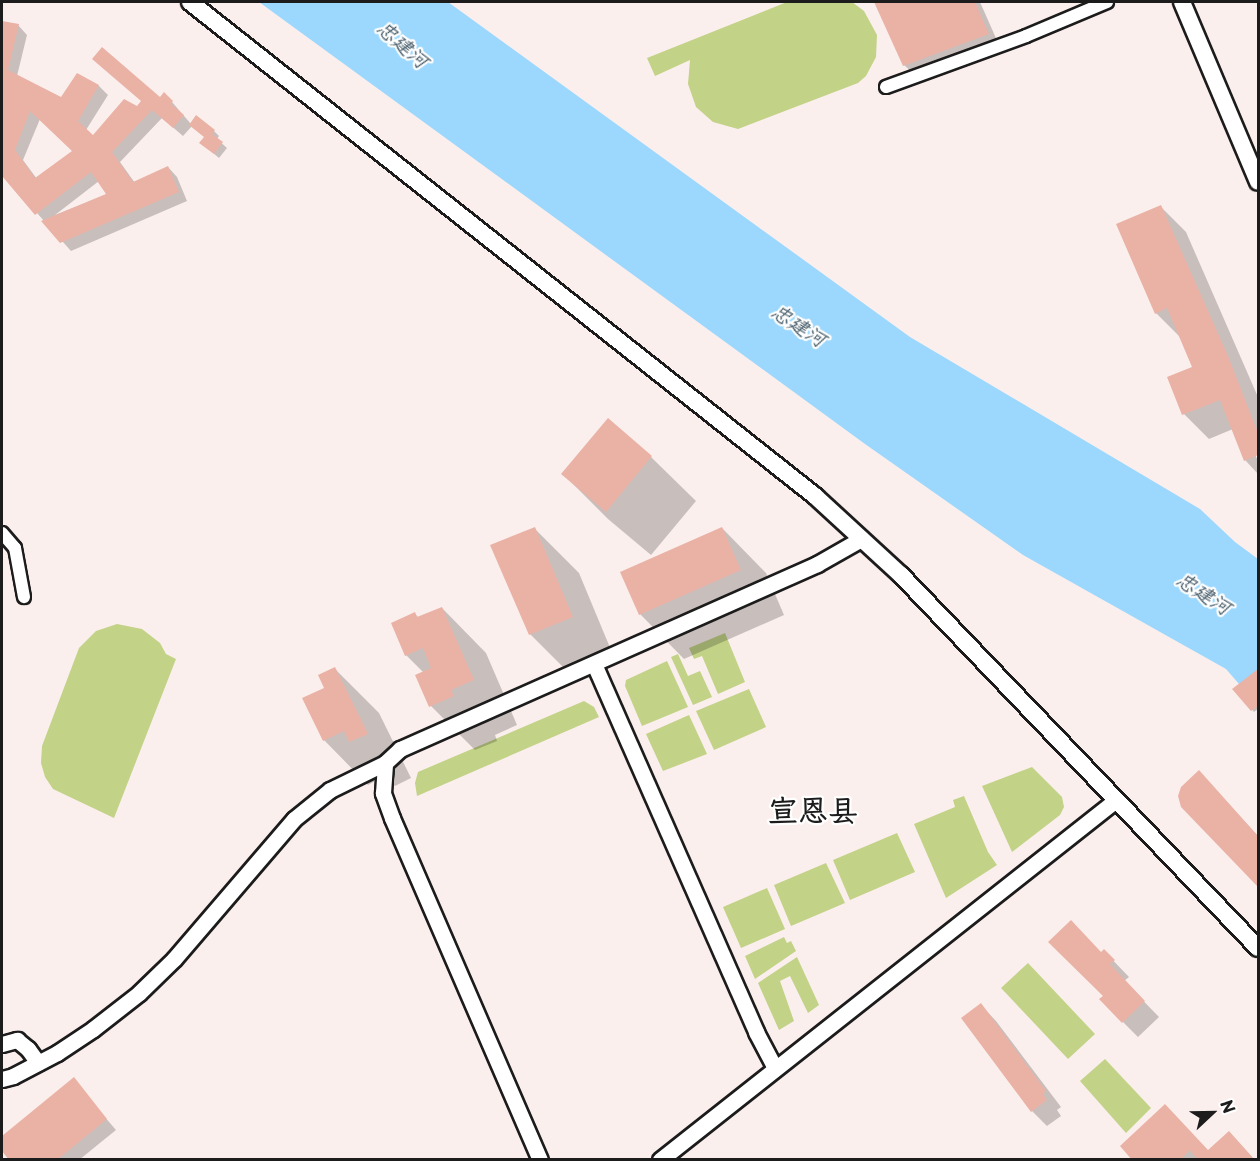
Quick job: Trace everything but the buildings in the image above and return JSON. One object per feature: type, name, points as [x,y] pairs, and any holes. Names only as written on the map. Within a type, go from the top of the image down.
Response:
[{"type":"main road","points":[[190,2],[815,496],[901,575],[1258,948]]},
{"type":"main road","points":[[1182,2],[1258,182]]},
{"type":"street","points":[[886,87],[1026,36],[1107,2]]},
{"type":"street","points":[[2,533],[15,548],[24,597]]},
{"type":"street","points":[[2,1079],[32,1066],[93,1029],[139,993],[174,959],[294,819],[330,790],[385,763],[400,748],[817,564],[861,539]]},
{"type":"street","points":[[594,664],[751,1021],[775,1068]]},
{"type":"street","points":[[385,763],[383,793],[392,818],[540,1160]]},
{"type":"street","points":[[660,1160],[1116,800]]},
{"type":"street","points":[[2,1044],[17,1040],[28,1048],[32,1066]]},
{"type":"green space","points":[[787,2],[852,2],[864,11],[877,35],[876,57],[866,76],[858,83],[738,129],[713,122],[696,107],[688,84],[690,60],[655,76],[647,58]]},
{"type":"green space","points":[[117,624],[142,629],[160,643],[166,654],[176,659],[114,818],[53,789],[45,777],[41,763],[42,746],[79,648],[96,631]]},
{"type":"green space","points":[[725,633],[745,682],[718,694],[702,656],[694,659],[689,648]]},
{"type":"green space","points":[[678,654],[688,676],[700,671],[712,697],[693,705],[671,657]]},
{"type":"green space","points":[[667,661],[688,707],[642,726],[625,686],[626,680]]},
{"type":"green space","points":[[749,689],[766,727],[714,750],[696,711]]},
{"type":"green space","points":[[584,701],[594,707],[599,717],[417,796],[415,783],[418,772]]},
{"type":"green space","points":[[689,715],[707,754],[663,771],[646,734]]},
{"type":"green space","points":[[1032,767],[1062,797],[1064,807],[1060,815],[1012,852],[982,786]]},
{"type":"green space","points":[[964,796],[988,852],[997,865],[946,898],[914,824],[955,807],[953,800]]},
{"type":"green space","points":[[897,833],[915,872],[850,900],[833,860]]},
{"type":"green space","points":[[826,863],[845,903],[791,926],[774,885]]},
{"type":"green space","points":[[767,888],[785,929],[741,948],[723,907]]},
{"type":"green space","points":[[784,937],[787,943],[791,941],[796,951],[755,979],[745,956]]},
{"type":"green space","points":[[797,957],[819,1005],[808,1013],[790,976],[780,981],[794,1021],[779,1030],[758,983]]},
{"type":"green space","points":[[1028,963],[1095,1034],[1068,1059],[1001,988]]},
{"type":"green space","points":[[1105,1059],[1151,1108],[1126,1133],[1080,1081]]},
{"type":"water","name":"忠建河","points":[[259,2],[448,2],[910,337],[1200,509],[1235,542],[1258,559],[1258,706],[1226,669],[1023,555],[865,444]]},
{"type":"district","name":"宣恩县","points":[[813,809]]}]
